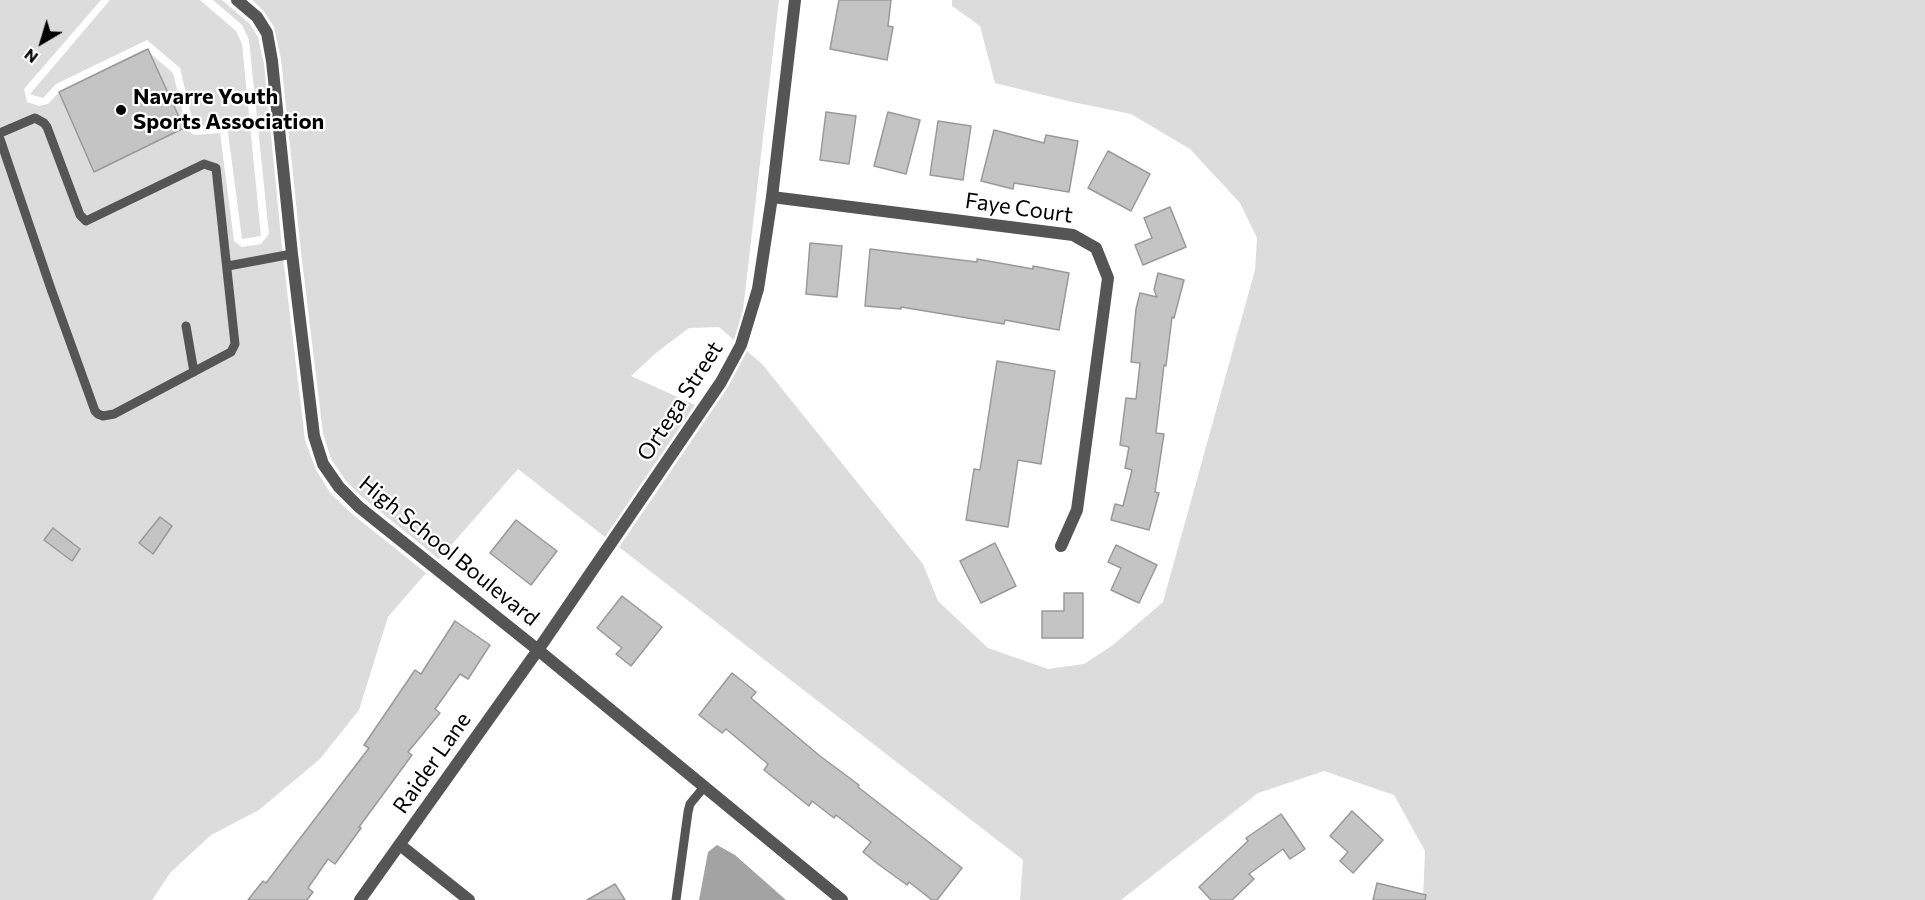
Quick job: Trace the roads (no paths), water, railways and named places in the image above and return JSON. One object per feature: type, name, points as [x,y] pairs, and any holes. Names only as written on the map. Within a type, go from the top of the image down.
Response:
[{"type":"street","name":"High School Boulevard","points":[[237,0],[257,17],[267,33],[273,61],[292,254],[314,436],[323,464],[339,488],[359,507],[538,650],[842,900]]},
{"type":"street","name":"Ortega Street","points":[[538,650],[721,382],[741,345],[758,289],[772,197],[795,0]]},
{"type":"street","name":"Faye Court","points":[[772,197],[1073,234],[1096,248],[1108,278],[1077,510],[1061,546]]},
{"type":"street","name":"Raider Lane","points":[[360,900],[538,650]]},
{"type":"street","points":[[400,845],[470,900]]},
{"type":"lane","points":[[0,133],[35,118],[44,123],[80,215],[86,220],[204,164],[212,166],[218,173],[236,344],[227,355],[114,414],[103,416],[95,411],[0,140]]},
{"type":"lane","points":[[228,266],[292,254]]},
{"type":"lane","points":[[186,326],[194,372]]},
{"type":"lane","points":[[676,900],[688,812],[690,804],[704,787]]},
{"type":"place","name":"Navarre Youth Sports Association","points":[[121,110]]}]
